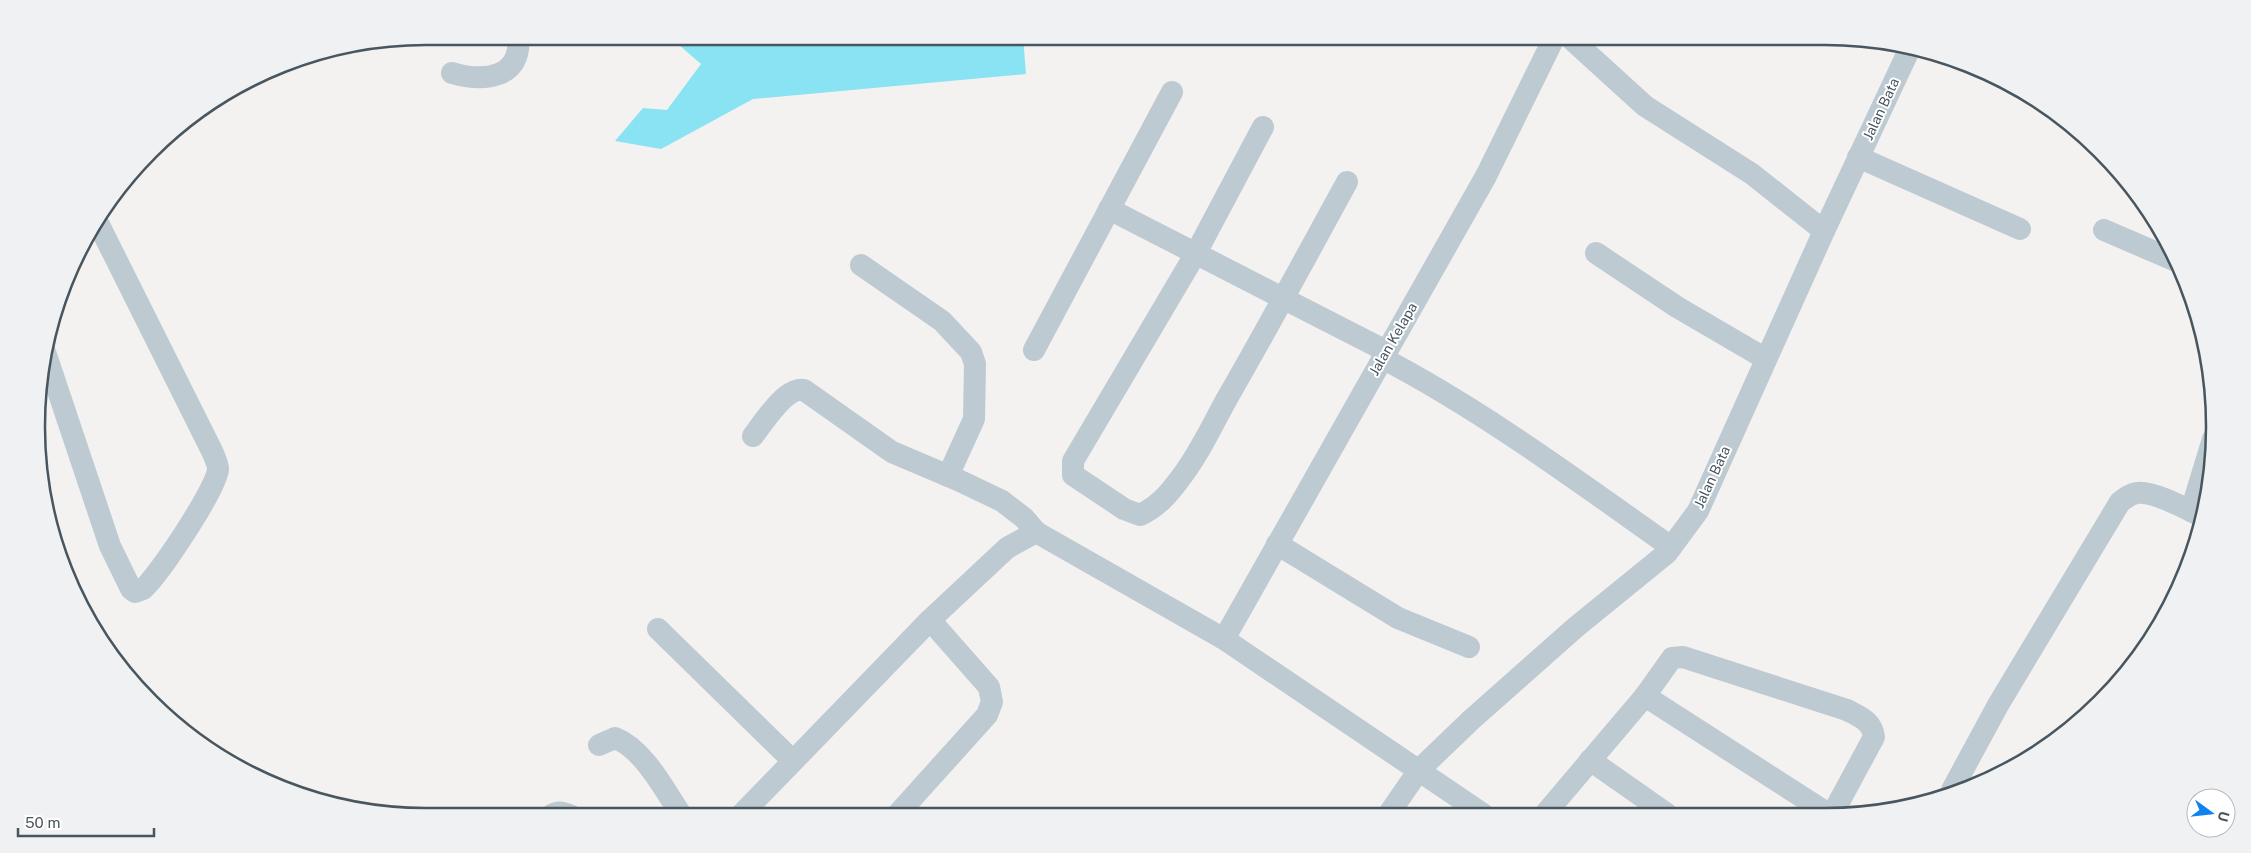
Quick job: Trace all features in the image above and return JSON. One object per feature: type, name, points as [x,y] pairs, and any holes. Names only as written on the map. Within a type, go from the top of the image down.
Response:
[{"type":"street","points":[[452,73],[468,78],[500,74],[516,59],[519,45]]},
{"type":"street","name":"Jalan Kelapa","points":[[1224,639],[1486,176],[1553,45]]},
{"type":"street","points":[[1569,45],[1645,106],[1752,174],[1824,231]]},
{"type":"street","name":"Jalan Bata","points":[[1392,808],[1419,770],[1471,720],[1576,626],[1667,553],[1698,511],[1824,231],[1907,54]]},
{"type":"street","points":[[1034,350],[1172,92]]},
{"type":"street","points":[[1263,127],[1196,254],[1073,461],[1073,475],[1124,508],[1140,515],[1153,509],[1181,478],[1283,300],[1347,182]]},
{"type":"street","points":[[1858,157],[2020,229]]},
{"type":"street","points":[[1109,209],[1384,355],[1585,486],[1671,547]]},
{"type":"street","points":[[50,366],[110,546],[131,589],[135,592],[143,589],[186,531],[215,483],[218,468],[212,451],[101,228]]},
{"type":"street","points":[[2104,230],[2166,257]]},
{"type":"street","points":[[1596,253],[1677,307],[1766,358]]},
{"type":"street","points":[[861,265],[942,321],[971,352],[975,364],[974,419],[948,476]]},
{"type":"street","points":[[752,436],[779,403],[796,390],[804,390],[892,452],[1002,502],[1024,518],[1036,532],[1224,639],[1474,808]]},
{"type":"street","points":[[1955,785],[1998,705],[2120,502],[2128,495],[2139,492],[2150,494],[2196,514]]},
{"type":"street","points":[[748,808],[930,620],[1006,548],[1036,532]]},
{"type":"street","points":[[1277,544],[1398,618],[1469,647]]},
{"type":"street","points":[[903,808],[987,715],[992,702],[989,688],[930,620]]},
{"type":"street","points":[[658,628],[794,761]]},
{"type":"street","points":[[1550,808],[1646,696],[1672,658],[1683,657],[1847,710],[1864,719],[1872,727],[1874,737],[1836,808]]},
{"type":"street","points":[[1646,696],[1817,808]]},
{"type":"street","points":[[599,745],[615,738],[626,742],[638,753],[676,808]]},
{"type":"street","points":[[1590,760],[1658,808]]},
{"type":"water","points":[[679,45],[1024,45],[1026,74],[753,99],[661,149],[615,141],[643,108],[667,110],[701,64]]}]
